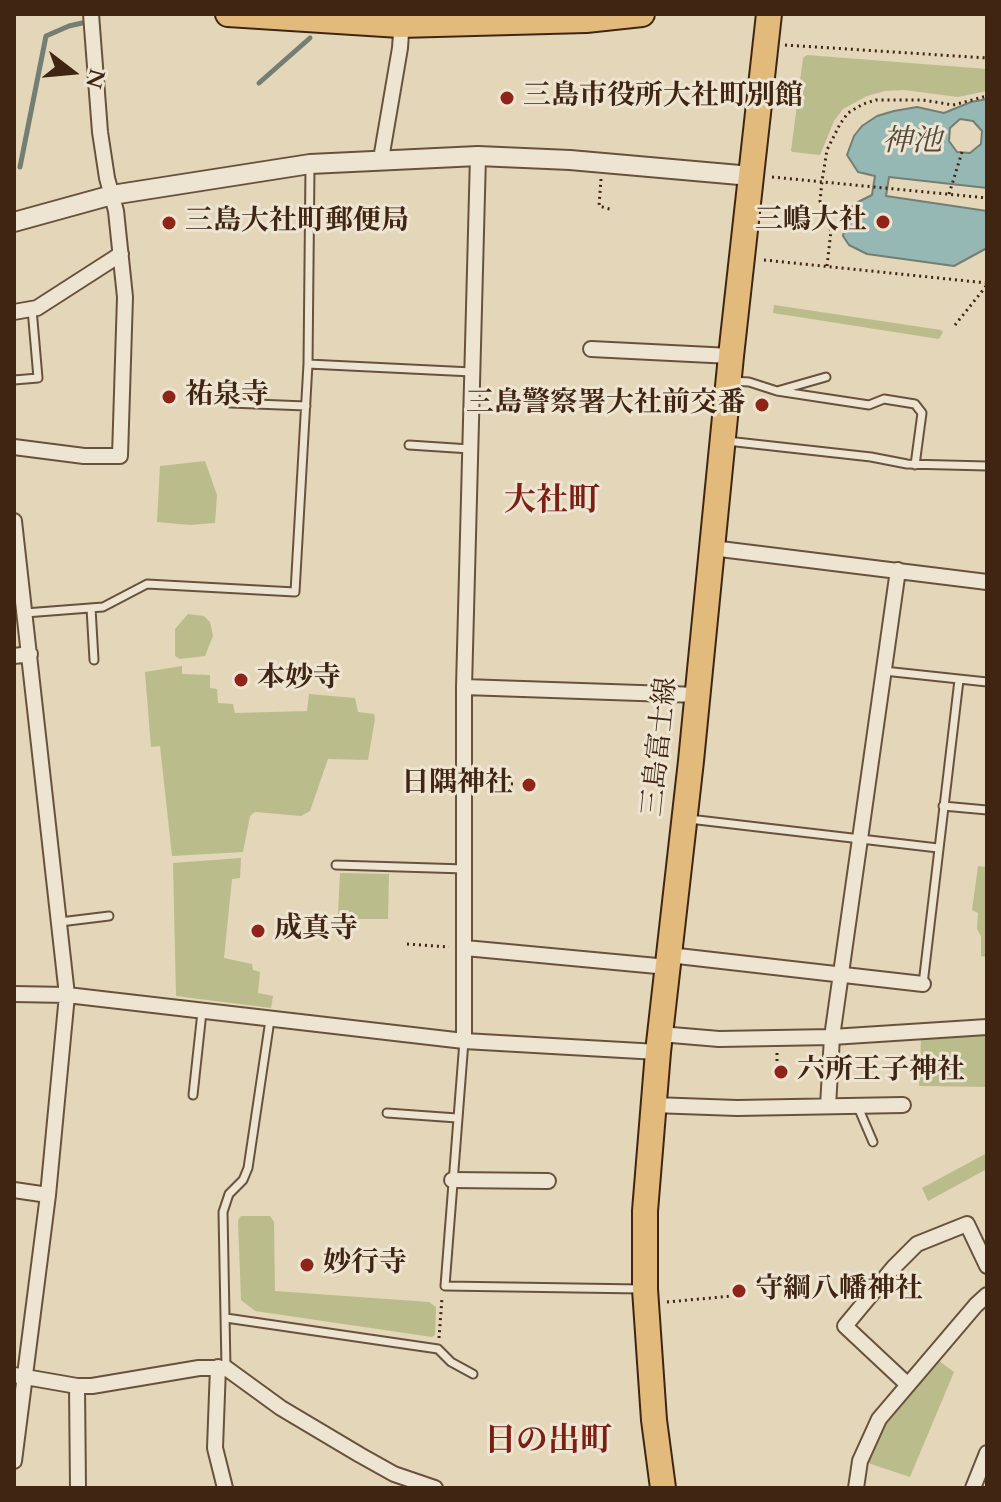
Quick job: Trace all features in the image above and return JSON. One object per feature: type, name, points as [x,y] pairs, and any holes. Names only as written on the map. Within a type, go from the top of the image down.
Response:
[{"type":"main road","points":[[244,15],[586,20],[642,14]]},
{"type":"main road","name":"三島富士線","points":[[663,1488],[654,1420],[653,1296],[645,1211],[659,1043],[769,14]]},
{"type":"street","points":[[14,447],[84,456],[120,456],[125,297],[121,254],[100,132],[91,14]]},
{"type":"street","points":[[381,159],[400,48],[401,19]]},
{"type":"street","points":[[14,222],[112,195],[310,164],[381,159],[478,156],[751,176]]},
{"type":"street","points":[[464,1041],[464,687],[478,156]]},
{"type":"street","points":[[14,312],[32,309],[64,292],[121,254]]},
{"type":"street","points":[[591,349],[731,356]]},
{"type":"street","points":[[14,521],[18,581],[30,654],[67,995],[48,1195],[19,1375],[14,1461]]},
{"type":"street","points":[[712,548],[987,582]]},
{"type":"street","points":[[828,1106],[840,975],[898,570]]},
{"type":"street","points":[[14,656],[30,654]]},
{"type":"street","points":[[464,687],[698,695]]},
{"type":"street","points":[[465,948],[668,961],[923,984]]},
{"type":"street","points":[[14,994],[67,995],[464,1041],[659,1043],[832,1037],[987,1027]]},
{"type":"street","points":[[653,1105],[903,1105]]},
{"type":"street","points":[[452,1180],[548,1181]]},
{"type":"street","points":[[14,1190],[48,1195]]},
{"type":"street","points":[[908,1385],[845,1326],[917,1244],[967,1224],[987,1266]]},
{"type":"street","points":[[856,1488],[860,1461],[879,1419],[987,1295]]},
{"type":"street","points":[[19,1375],[77,1386],[109,1385],[186,1370],[222,1368],[360,1455],[394,1474],[435,1488]]},
{"type":"street","points":[[222,1368],[215,1448],[225,1488]]},
{"type":"street","points":[[77,1386],[78,1488]]},
{"type":"street","points":[[973,1488],[987,1453]]},
{"type":"lane","points":[[25,613],[91,608],[113,603],[141,584],[295,592],[308,364],[310,164]]},
{"type":"lane","points":[[14,380],[38,378],[32,309]]},
{"type":"lane","points":[[308,364],[474,372]]},
{"type":"lane","points":[[777,391],[826,377]]},
{"type":"lane","points":[[729,381],[869,405],[884,399],[915,404],[922,413],[915,465]]},
{"type":"lane","points":[[230,403],[306,406]]},
{"type":"lane","points":[[722,441],[915,465],[987,466]]},
{"type":"lane","points":[[409,445],[472,449]]},
{"type":"lane","points":[[91,608],[94,660]]},
{"type":"lane","points":[[884,671],[987,682]]},
{"type":"lane","points":[[923,984],[959,680]]},
{"type":"lane","points":[[943,806],[987,810]]},
{"type":"lane","points":[[683,818],[938,848]]},
{"type":"lane","points":[[336,865],[465,869]]},
{"type":"lane","points":[[59,922],[109,916]]},
{"type":"lane","points":[[193,1095],[202,1012]]},
{"type":"lane","points":[[222,1368],[226,1318],[223,1212],[229,1194],[243,1180],[248,1168],[270,1019]]},
{"type":"lane","points":[[464,1041],[445,1286],[653,1296]]},
{"type":"lane","points":[[857,1106],[873,1142]]},
{"type":"lane","points":[[387,1113],[457,1118]]},
{"type":"lane","points":[[226,1318],[438,1349],[451,1362],[473,1374]]},
{"type":"path","points":[[785,45],[987,58]]},
{"type":"path","points":[[827,266],[831,231],[820,201],[822,181],[827,150],[848,113],[863,104],[891,98],[953,105],[987,96]]},
{"type":"path","points":[[949,194],[963,149]]},
{"type":"path","points":[[602,163],[599,206],[613,210]]},
{"type":"path","points":[[795,178],[987,198]]},
{"type":"path","points":[[761,260],[987,284]]},
{"type":"path","points":[[955,325],[987,284]]},
{"type":"path","points":[[465,783],[517,784]]},
{"type":"path","points":[[407,944],[465,948]]},
{"type":"path","points":[[438,1349],[445,1286]]},
{"type":"path","points":[[653,1296],[743,1295]]},
{"type":"green space","points":[[807,55],[987,69],[987,91],[958,97],[904,90],[867,96],[843,109],[834,121],[820,155],[793,152],[803,58]]},
{"type":"green space","points":[[774,305],[943,332],[939,339],[773,313]]},
{"type":"green space","points":[[205,461],[217,495],[215,523],[190,525],[157,522],[160,466]]},
{"type":"green space","points":[[188,614],[204,616],[210,622],[213,636],[205,656],[180,659],[175,656],[175,629]]},
{"type":"green space","points":[[182,666],[182,674],[210,675],[210,688],[217,689],[218,703],[233,704],[235,713],[307,711],[309,694],[355,698],[358,712],[374,714],[368,760],[328,759],[310,811],[301,816],[255,812],[250,816],[243,852],[172,856],[160,746],[151,747],[145,672]]},
{"type":"green space","points":[[241,858],[240,878],[232,879],[224,958],[252,964],[253,970],[260,972],[258,993],[273,996],[271,1008],[176,996],[173,863]]},
{"type":"green space","points":[[978,866],[987,867],[987,957],[981,956],[978,913],[972,910]]},
{"type":"green space","points":[[340,873],[389,874],[388,919],[356,919],[338,915]]},
{"type":"green space","points":[[987,1034],[987,1087],[919,1086],[923,1036]]},
{"type":"green space","points":[[987,1153],[987,1169],[928,1201],[922,1188]]},
{"type":"green space","points":[[241,1216],[270,1216],[274,1222],[275,1291],[429,1302],[436,1307],[435,1335],[255,1311],[241,1300],[238,1220]]},
{"type":"green space","points":[[935,1361],[954,1372],[910,1477],[868,1463],[885,1420]]},
{"type":"water","name":"神池","points":[[987,99],[987,188],[889,177],[886,196],[987,211],[987,248],[954,266],[867,254],[849,245],[843,236],[848,211],[872,195],[875,176],[858,172],[847,155],[854,136],[862,126],[877,116],[894,111],[917,107],[944,113]],"holes":[[[960,119],[973,121],[982,131],[981,144],[970,153],[957,152],[949,141],[950,128]]]},
{"type":"waterway","points":[[20,167],[46,36],[82,23]]},
{"type":"waterway","points":[[259,83],[310,38]]},
{"type":"place","name":"三島市役所大社町別館","points":[[507,98]]},
{"type":"place","name":"三嶋大社","points":[[883,222]]},
{"type":"place","name":"三島大社町郵便局","points":[[169,223]]},
{"type":"place","name":"祐泉寺","points":[[169,397]]},
{"type":"place","name":"三島警察署大社前交番","points":[[762,405]]},
{"type":"place","name":"本妙寺","points":[[241,680]]},
{"type":"place","name":"日隅神社","points":[[529,785]]},
{"type":"place","name":"成真寺","points":[[258,931]]},
{"type":"place","name":"六所王子神社","points":[[781,1072]]},
{"type":"place","name":"妙行寺","points":[[307,1265]]},
{"type":"place","name":"守綱八幡神社","points":[[739,1291]]},
{"type":"district","name":"大社町","points":[[552,503]]},
{"type":"district","name":"日の出町","points":[[548,1443]]}]
